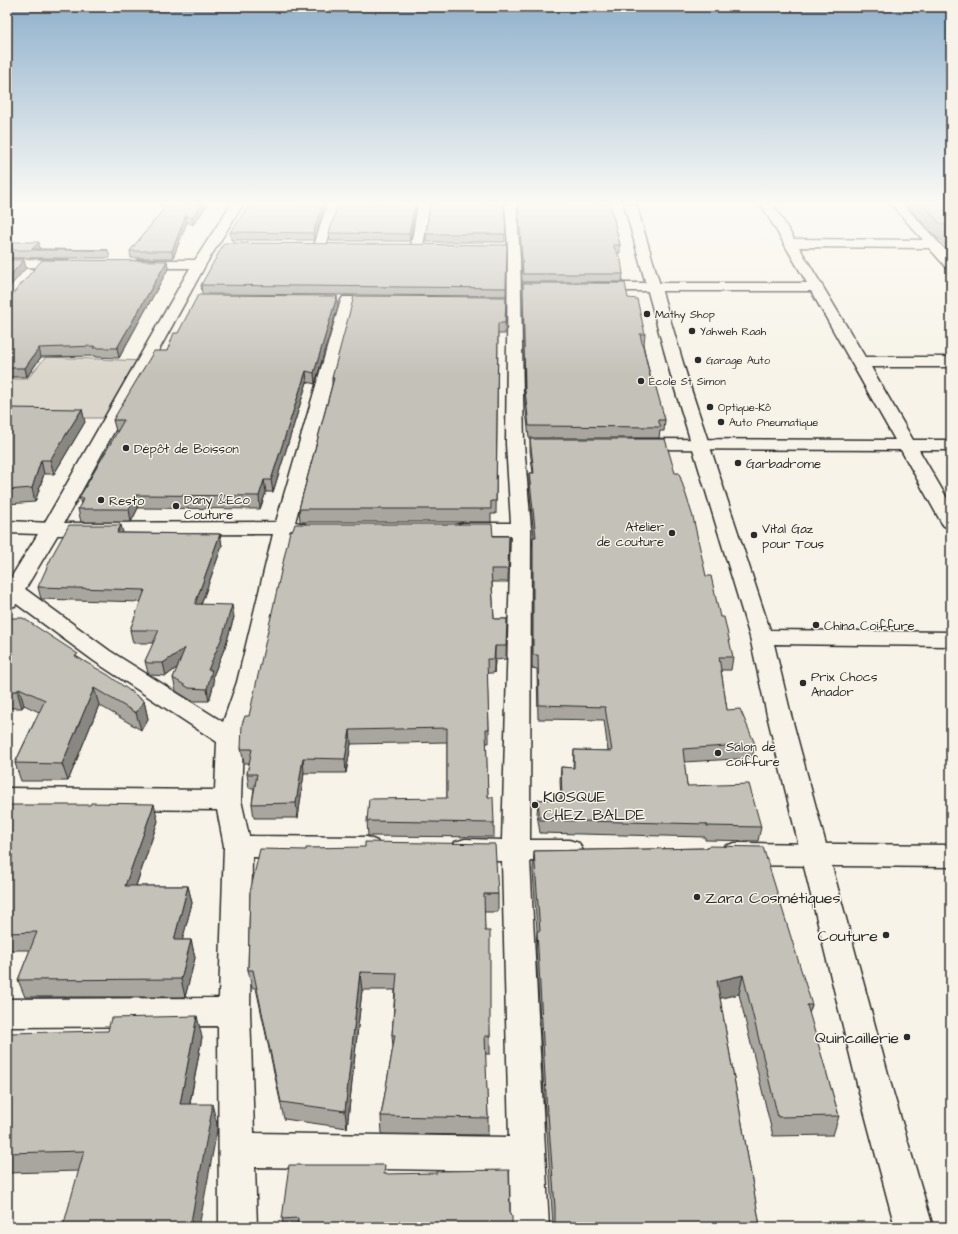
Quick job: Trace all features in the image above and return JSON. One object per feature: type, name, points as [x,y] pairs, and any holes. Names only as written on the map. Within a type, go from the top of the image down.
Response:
[{"type":"street","points":[[202,262],[199,264],[187,299],[10,596],[230,738]]},
{"type":"street","points":[[509,262],[514,295],[523,444],[520,529],[516,851],[530,1227]]},
{"type":"street","points":[[647,262],[681,383],[702,443],[761,638],[778,715],[816,855],[876,1092],[914,1227]]},
{"type":"street","points":[[801,262],[860,362],[906,444],[945,502],[951,522]]},
{"type":"street","points":[[7,263],[79,264]]},
{"type":"street","points":[[30,274],[40,264]]},
{"type":"street","points":[[127,264],[199,264]]},
{"type":"street","points":[[584,287],[815,287]]},
{"type":"street","points":[[238,1227],[234,1012],[238,846],[228,800],[230,738],[249,682],[284,528],[348,300]]},
{"type":"street","points":[[860,362],[951,362]]},
{"type":"street","points":[[616,444],[951,444]]},
{"type":"street","points":[[7,527],[51,529],[315,528]]},
{"type":"street","points":[[442,528],[520,529]]},
{"type":"street","points":[[761,638],[951,639]]},
{"type":"street","points":[[7,798],[228,800]]},
{"type":"street","points":[[238,846],[389,848]]},
{"type":"street","points":[[437,849],[595,852]]},
{"type":"street","points":[[714,854],[951,856]]},
{"type":"street","points":[[7,1013],[234,1012]]},
{"type":"street","points":[[236,1150],[528,1154]]},
{"type":"shaded area","points":[[46,357],[144,361],[113,418],[7,418],[7,379],[27,379]]},
{"type":"building","points":[[7,262],[23,262],[7,279]]},
{"type":"building","points":[[41,262],[167,262],[117,348],[93,348],[95,346],[39,348],[25,368],[7,368],[7,297],[11,296]]},
{"type":"building","points":[[214,262],[507,262],[506,288],[201,285]]},
{"type":"building","points":[[522,262],[621,262],[623,274],[523,274]]},
{"type":"building","points":[[523,283],[625,283],[628,298],[637,299],[645,334],[640,334],[652,384],[655,384],[665,420],[658,420],[661,427],[529,426],[525,391]]},
{"type":"building","points":[[198,295],[337,296],[314,373],[306,371],[271,480],[264,480],[259,496],[136,495],[129,509],[78,509],[84,498],[79,498],[124,420],[113,420],[154,351],[167,351],[174,333],[178,333]]},
{"type":"building","points":[[354,296],[506,297],[505,323],[498,323],[496,501],[491,501],[491,509],[299,509]]},
{"type":"building","points":[[7,408],[82,409],[50,460],[41,460],[32,488],[7,490]]},
{"type":"building","points":[[530,439],[665,439],[675,473],[679,473],[693,517],[706,576],[711,576],[720,617],[724,617],[733,657],[719,657],[727,710],[740,709],[755,744],[683,749],[687,786],[749,784],[761,827],[707,826],[707,824],[540,820],[538,800],[562,799],[561,767],[574,768],[574,750],[612,751],[605,707],[539,705],[538,655],[533,655],[533,537],[536,537],[529,473],[534,473]]},
{"type":"building","points":[[295,524],[492,524],[493,536],[509,536],[508,569],[491,569],[494,619],[507,619],[506,646],[495,646],[494,659],[487,659],[489,729],[486,729],[488,797],[493,797],[494,823],[367,821],[369,799],[447,798],[447,728],[350,730],[345,759],[303,758],[296,803],[252,804],[257,774],[247,774],[252,749],[241,749],[242,724],[245,716],[249,716],[290,531],[293,530]]},
{"type":"building","points":[[69,525],[121,525],[117,533],[220,534],[195,604],[232,605],[223,635],[208,670],[212,670],[207,689],[189,688],[173,678],[185,648],[163,663],[148,663],[145,661],[159,630],[130,630],[145,590],[38,587],[53,554]]},
{"type":"building","points":[[7,618],[23,618],[78,654],[75,656],[108,675],[144,701],[136,713],[94,688],[62,764],[15,763],[45,700],[19,688],[17,691],[7,691]]},
{"type":"building","points":[[91,803],[154,804],[125,886],[188,886],[174,940],[191,940],[181,979],[18,980],[37,932],[7,933],[7,805],[90,805]]},
{"type":"building","points":[[365,842],[495,844],[498,894],[484,894],[485,931],[490,931],[490,1036],[485,1036],[488,1118],[381,1116],[395,1035],[392,1035],[397,973],[360,972],[345,1111],[281,1102],[253,970],[248,970],[250,892],[260,849],[306,850],[306,848],[365,847]]},
{"type":"building","points":[[708,846],[763,847],[812,1005],[807,1005],[839,1116],[778,1117],[743,975],[717,981],[760,1226],[775,1227],[555,1227],[555,1207],[547,1113],[537,931],[540,931],[534,851],[708,848]]},
{"type":"building","points":[[197,1016],[180,1104],[212,1104],[212,1110],[190,1227],[63,1227],[84,1151],[7,1153],[7,1038],[9,1033],[108,1031],[111,1018]]},
{"type":"building","points":[[289,1165],[385,1165],[384,1174],[437,1173],[437,1171],[509,1170],[510,1215],[512,1216],[512,1227],[297,1227],[298,1218],[282,1219]]},
{"type":"place","name":"Mathy Shop","points":[[647,314]]},
{"type":"place","name":"Yahweh Raah","points":[[692,331]]},
{"type":"place","name":"Garage Auto","points":[[698,360]]},
{"type":"place","name":"École St Simon","points":[[641,381]]},
{"type":"place","name":"Optique-Kô","points":[[710,407]]},
{"type":"place","name":"Auto Pneumatique","points":[[721,422]]},
{"type":"place","name":"Dépôt de Boisson","points":[[126,448]]},
{"type":"place","name":"Garbadrome","points":[[738,463]]},
{"type":"place","name":"Resto","points":[[101,500]]},
{"type":"place","name":"Dany &Eco Couture","points":[[176,506]]},
{"type":"place","name":"Atelier de couture","points":[[672,533]]},
{"type":"place","name":"Vital Gaz pour Tous","points":[[754,535]]},
{"type":"place","name":"China Coiffure","points":[[816,625]]},
{"type":"place","name":"Prix Chocs Anador","points":[[803,683]]},
{"type":"place","name":"Salon de coiffure","points":[[718,753]]},
{"type":"place","name":"KIOSQUE CHEZ BALDE","points":[[535,805]]},
{"type":"place","name":"Zara Cosmétiques","points":[[697,897]]},
{"type":"place","name":"Couture","points":[[886,935]]},
{"type":"place","name":"Quincaillerie","points":[[907,1037]]}]
